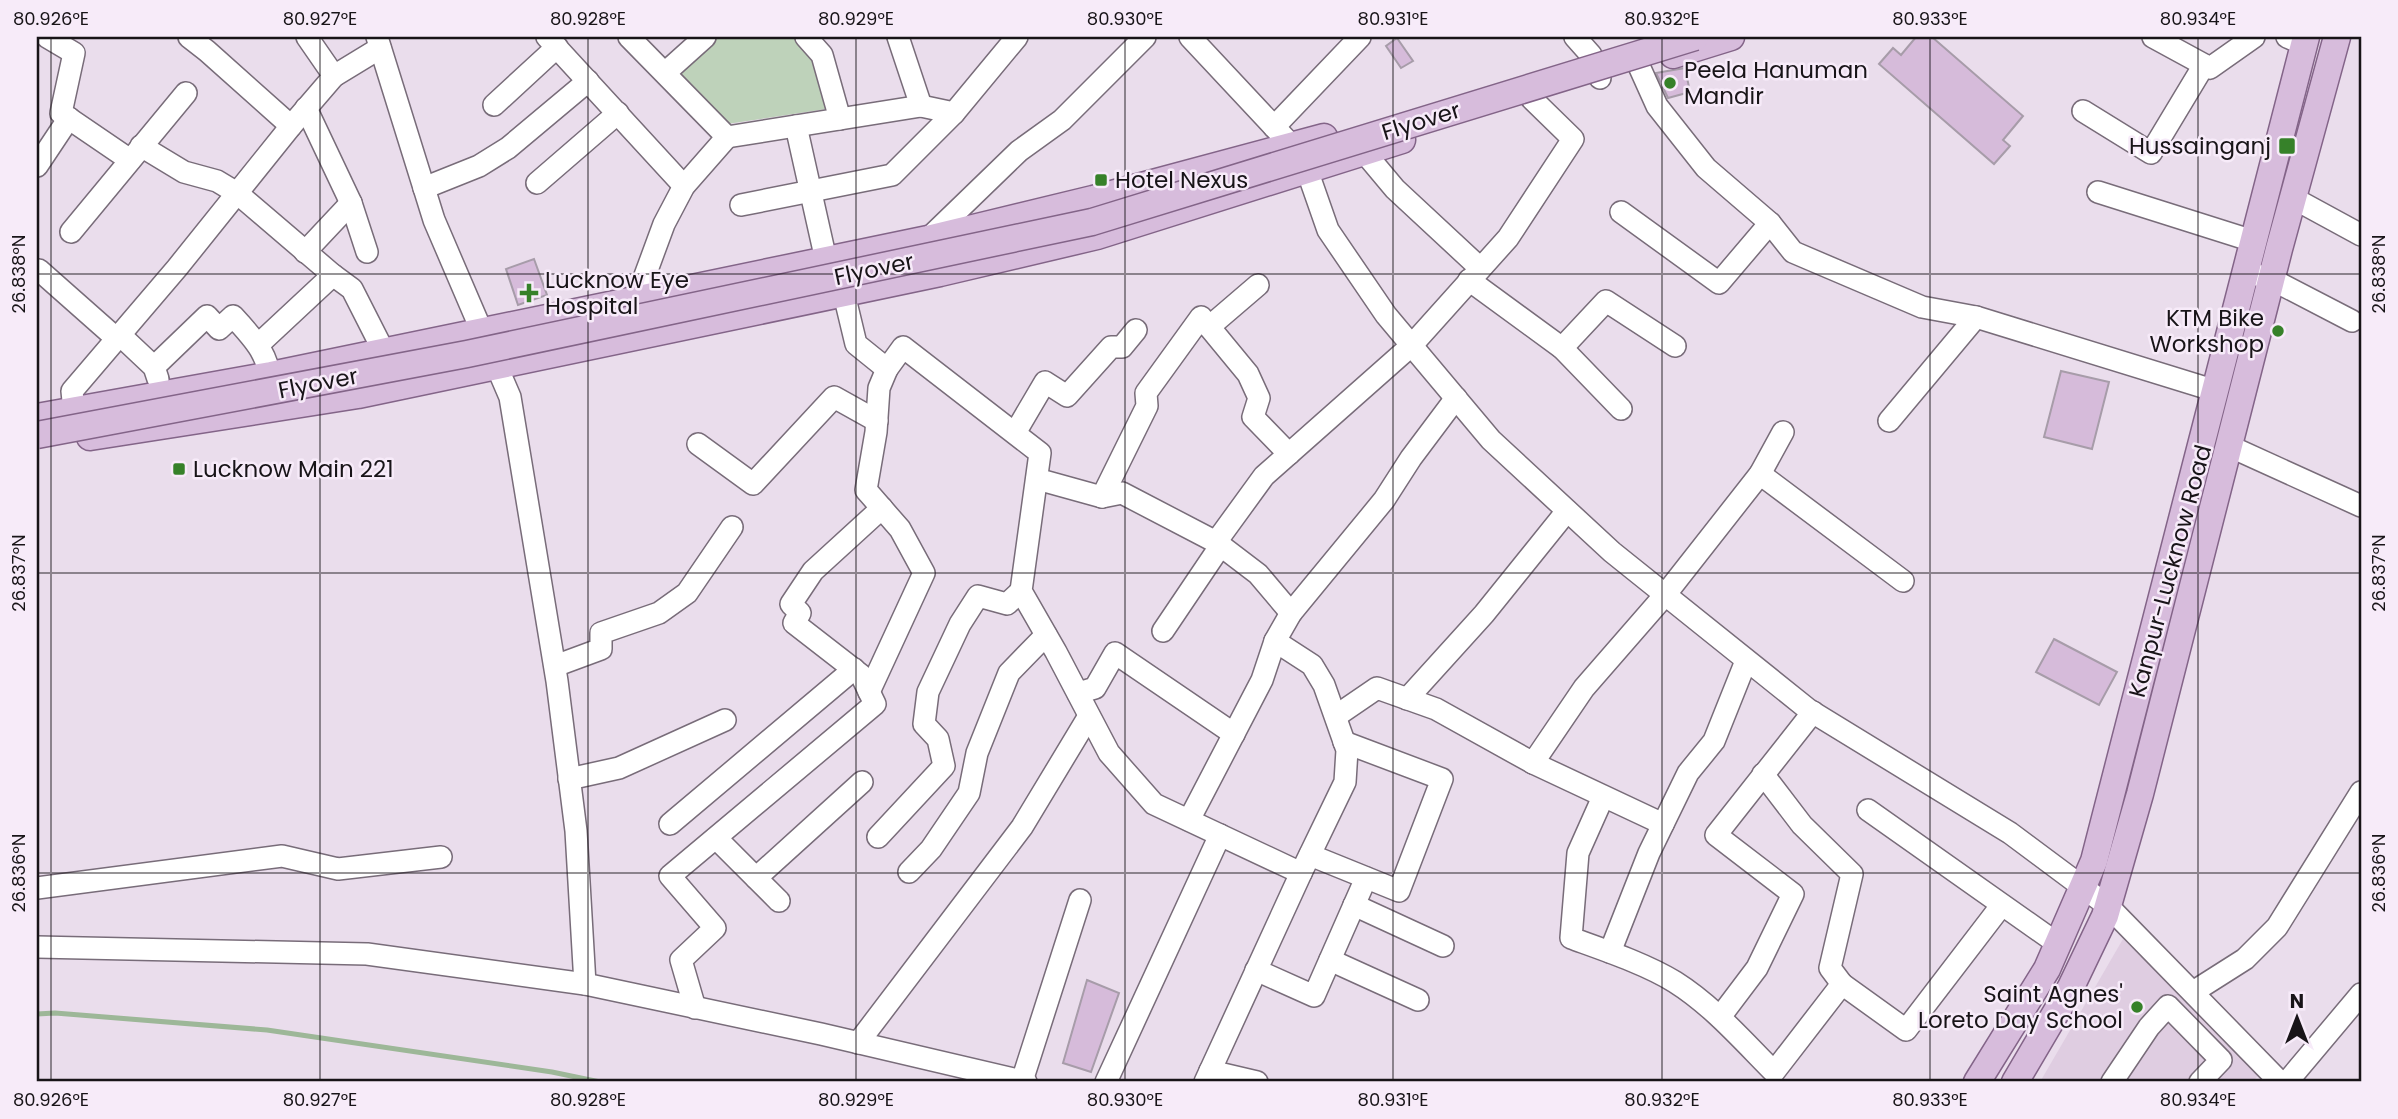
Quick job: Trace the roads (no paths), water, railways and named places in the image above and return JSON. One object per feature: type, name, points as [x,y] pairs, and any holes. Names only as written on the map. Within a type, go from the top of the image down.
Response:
[{"type":"main road","points":[[37,416],[271,375],[928,239],[1293,147],[1652,37]]},
{"type":"main road","name":"Flyover","points":[[37,435],[467,354],[1092,222],[1695,37]]},
{"type":"main road","points":[[37,445],[358,395],[844,294],[1097,236],[1532,99],[1589,57],[1639,66],[1731,37]]},
{"type":"main road","name":"Kanpur-Lucknow Road","points":[[2018,1081],[2071,988],[2108,906],[2271,279],[2337,37]]},
{"type":"main road","name":"Kanpur-Lucknow Road","points":[[1983,1072],[2047,969],[2094,861],[2216,391],[2299,39]]},
{"type":"main road","points":[[2155,627],[2181,633]]},
{"type":"street","points":[[47,37],[74,53],[61,113],[136,153],[184,172],[217,181],[237,193],[352,289],[384,352]]},
{"type":"street","points":[[189,37],[291,126]]},
{"type":"street","points":[[307,37],[334,76]]},
{"type":"street","points":[[629,37],[727,136]]},
{"type":"street","points":[[666,72],[705,37]]},
{"type":"street","points":[[806,37],[822,55],[840,119]]},
{"type":"street","points":[[898,37],[921,106]]},
{"type":"street","points":[[741,205],[892,176],[954,113],[1017,37]]},
{"type":"street","points":[[928,239],[1019,151],[1062,120],[1145,37]]},
{"type":"street","points":[[1190,37],[1293,147],[1307,170],[1328,230],[1386,315],[1491,440],[1612,552],[1813,712],[2010,833],[2108,906],[2280,1082]]},
{"type":"street","points":[[1274,127],[1360,37]]},
{"type":"street","points":[[2153,37],[2210,68],[2254,37]]},
{"type":"street","points":[[74,411],[72,391],[291,126],[334,76],[379,42],[434,220],[510,397],[555,666],[576,831],[585,984]]},
{"type":"street","points":[[494,105],[552,42],[684,186]]},
{"type":"street","points":[[2083,111],[2151,153],[2204,65]]},
{"type":"street","points":[[1639,66],[1657,106],[1706,168],[1770,223],[1793,252],[1922,307],[1976,317],[2216,391]]},
{"type":"street","points":[[424,188],[479,166],[508,148],[588,81]]},
{"type":"street","points":[[71,232],[186,93]]},
{"type":"street","points":[[1163,631],[1264,476],[1412,345],[1508,238],[1573,139],[1532,99]]},
{"type":"street","points":[[646,297],[643,281],[664,224],[684,186],[727,136],[921,106],[954,113]]},
{"type":"street","points":[[306,108],[351,203],[367,252]]},
{"type":"street","points":[[537,183],[618,113]]},
{"type":"street","points":[[41,153],[69,118]]},
{"type":"street","points":[[796,126],[826,260],[835,284],[844,294],[856,344],[887,369]]},
{"type":"street","points":[[1364,152],[1474,274],[1562,348],[1621,408]]},
{"type":"street","points":[[2098,192],[2253,241]]},
{"type":"street","points":[[2293,198],[2361,235]]},
{"type":"street","points":[[305,252],[351,203]]},
{"type":"street","points":[[1621,212],[1719,283],[1770,223]]},
{"type":"street","points":[[40,270],[154,367],[162,394]]},
{"type":"street","points":[[2245,271],[2271,279],[2352,321]]},
{"type":"street","points":[[259,344],[332,275]]},
{"type":"street","points":[[1209,327],[1258,285]]},
{"type":"street","points":[[1562,348],[1606,301],[1675,346]]},
{"type":"street","points":[[154,367],[208,316],[219,329],[233,316],[259,344],[271,375],[276,408]]},
{"type":"street","points":[[1102,497],[1147,406],[1146,393],[1200,317],[1248,373],[1259,398],[1253,417],[1289,454]]},
{"type":"street","points":[[1889,421],[1976,317]]},
{"type":"street","points":[[1015,433],[1045,383],[1068,396],[1111,346],[1122,347],[1136,330]]},
{"type":"street","points":[[869,692],[924,573],[901,529],[866,490],[877,421],[879,388],[887,369],[904,346],[1040,453],[1021,591],[1109,754],[1154,804],[1220,835],[1305,864],[1366,878],[1399,891],[1442,779],[1344,742]]},
{"type":"street","points":[[698,444],[753,484],[834,397],[877,421]]},
{"type":"street","points":[[1189,821],[1262,680],[1275,641],[1291,613],[1384,500],[1455,398]]},
{"type":"street","points":[[1533,763],[1584,688],[1665,595],[1760,474],[1783,432]]},
{"type":"street","points":[[2229,446],[2361,506]]},
{"type":"street","points":[[1760,474],[1903,581]]},
{"type":"street","points":[[1037,479],[1102,497],[1122,493],[1219,544],[1258,574],[1291,613]]},
{"type":"street","points":[[695,1008],[681,960],[715,928],[670,876],[875,704],[861,675],[794,623],[800,612],[791,604],[813,571],[882,508]]},
{"type":"street","points":[[1407,699],[1484,614],[1567,511]]},
{"type":"street","points":[[555,666],[601,649],[601,633],[659,613],[687,593],[733,527]]},
{"type":"street","points":[[878,837],[944,766],[938,738],[924,724],[928,692],[960,624],[978,596],[1007,604],[1021,591]]},
{"type":"street","points":[[909,872],[930,849],[970,793],[977,752],[1009,673],[1046,635]]},
{"type":"street","points":[[1257,1082],[1207,1077],[1305,864],[1346,782],[1347,750],[1324,685],[1312,665],[1275,641]]},
{"type":"street","points":[[1078,693],[1095,688],[1115,653],[1234,734]]},
{"type":"street","points":[[1610,952],[1649,853],[1688,773],[1714,741],[1746,661]]},
{"type":"street","points":[[670,824],[854,669]]},
{"type":"street","points":[[1336,716],[1377,688],[1436,709],[1533,763],[1663,824]]},
{"type":"street","points":[[1720,1017],[1757,968],[1793,894],[1716,835],[1813,712]]},
{"type":"street","points":[[858,1043],[1022,827],[1089,716]]},
{"type":"street","points":[[569,779],[620,768],[725,720]]},
{"type":"street","points":[[1763,774],[1802,825],[1852,874],[1830,968],[1842,984],[1906,1030],[2001,906]]},
{"type":"street","points":[[756,878],[862,782]]},
{"type":"street","points":[[2193,992],[2245,959],[2277,927],[2361,792]]},
{"type":"street","points":[[1603,797],[1578,853],[1572,938],[1675,981],[1720,1017],[1774,1072],[1842,984]]},
{"type":"street","points":[[1868,810],[2058,944]]},
{"type":"street","points":[[1106,1082],[1220,835]]},
{"type":"street","points":[[716,838],[779,901]]},
{"type":"street","points":[[37,888],[282,856],[338,869],[441,857]]},
{"type":"street","points":[[1256,970],[1314,996],[1366,878]]},
{"type":"street","points":[[37,947],[367,954],[585,984],[1024,1082],[1080,900]]},
{"type":"street","points":[[1354,905],[1443,946]]},
{"type":"street","points":[[1330,960],[1418,1000]]},
{"type":"street","points":[[2287,1082],[2361,994]]},
{"type":"street","points":[[2112,1082],[2148,1027],[2168,1006],[2221,1060],[2200,1082]]},
{"type":"street","points":[[1983,1072],[2018,1081]]},
{"type":"waterway","points":[[37,1014],[55,1013],[267,1030],[552,1072],[600,1082]]},
{"type":"place","name":"Peela Hanuman Mandir","points":[[1670,83]]},
{"type":"place","name":"Hussainganj","points":[[2287,146]]},
{"type":"place","name":"Hotel Nexus","points":[[1101,180]]},
{"type":"place","name":"Lucknow Eye Hospital","points":[[529,293]]},
{"type":"place","name":"KTM Bike Workshop","points":[[2278,331]]},
{"type":"place","name":"Lucknow Main 221","points":[[179,469]]},
{"type":"place","name":"Saint Agnes' Loreto Day School","points":[[2137,1007]]}]
